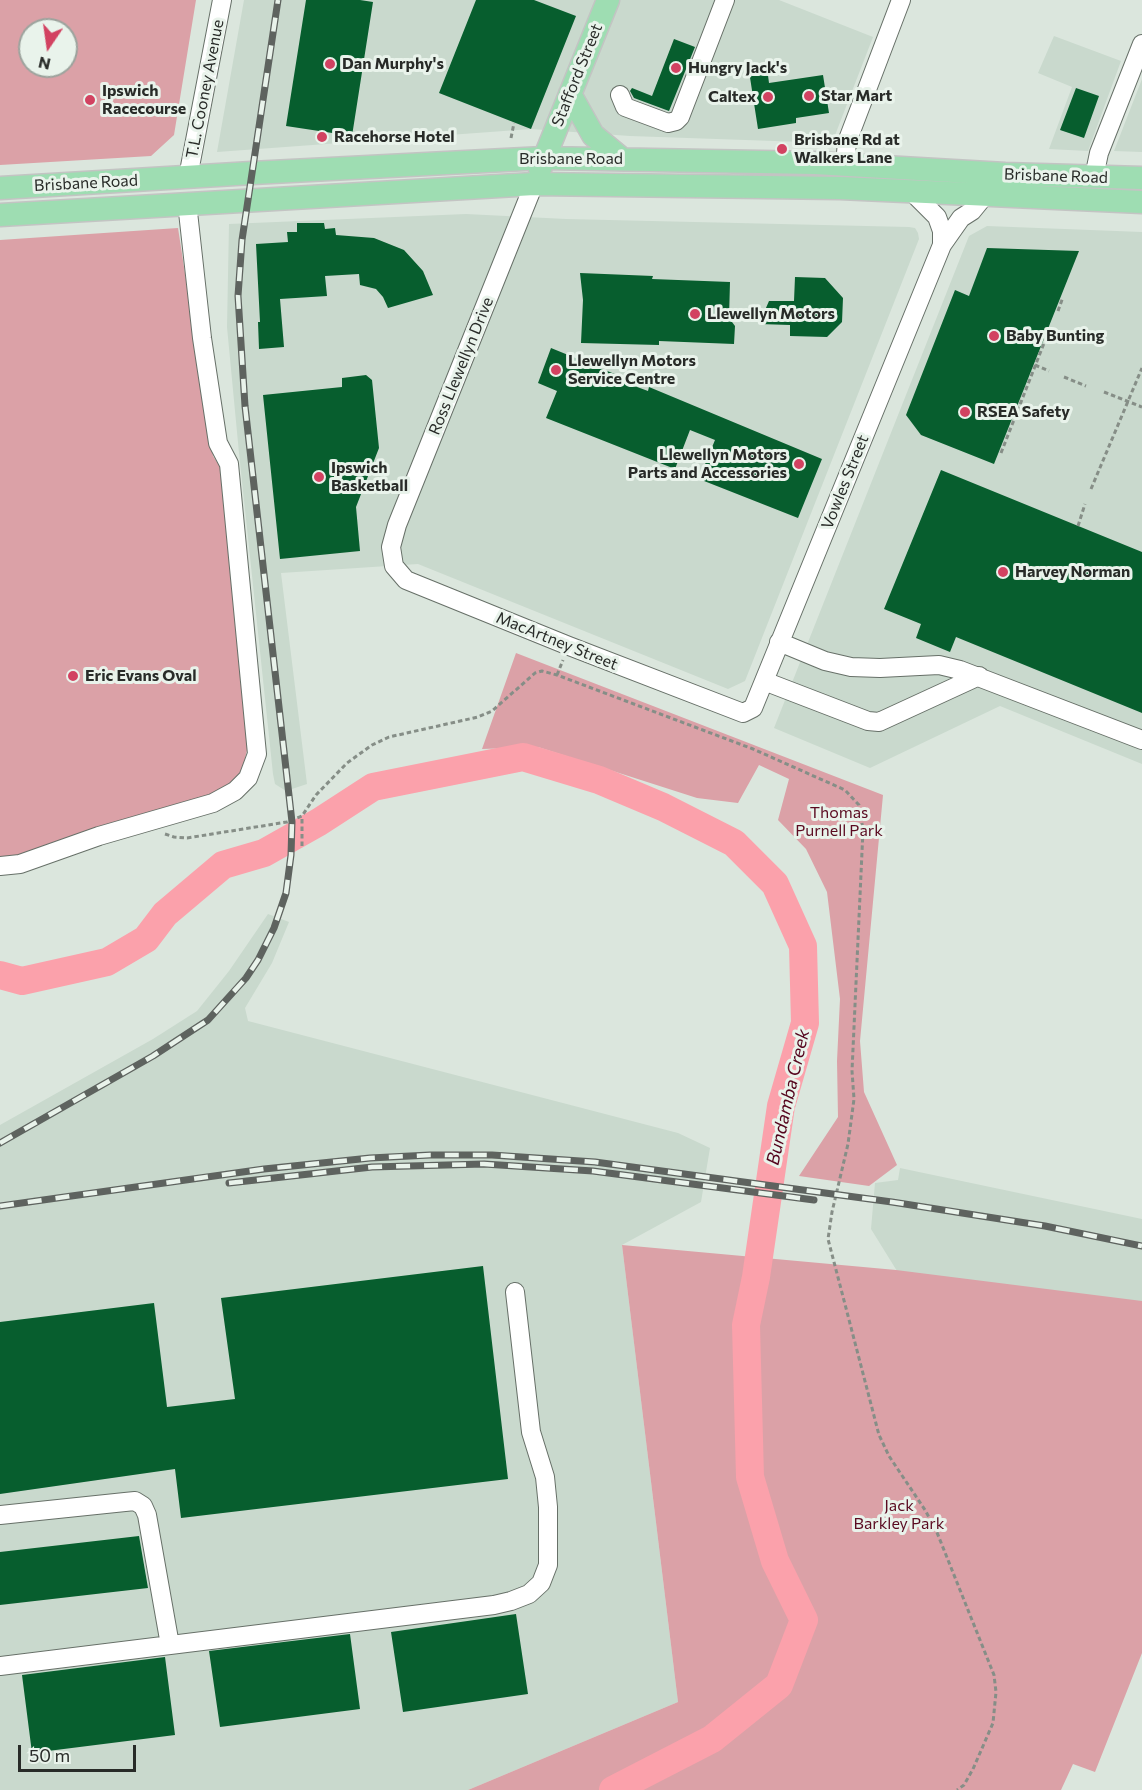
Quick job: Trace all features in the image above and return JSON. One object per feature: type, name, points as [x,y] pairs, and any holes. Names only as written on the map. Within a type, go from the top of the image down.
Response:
[{"type":"main road","name":"Stafford Street","points":[[534,184],[608,0]]},
{"type":"main road","points":[[570,94],[592,135],[622,159]]},
{"type":"main road","name":"Brisbane Road","points":[[0,188],[544,158],[844,164],[1005,174],[1142,178]]},
{"type":"main road","name":"Brisbane Road","points":[[0,215],[534,184],[840,188],[1142,202]]},
{"type":"street","name":"T.L. Cooney Avenue","points":[[188,177],[222,0]]},
{"type":"street","points":[[620,95],[625,107],[668,123],[676,121],[680,117],[725,0]]},
{"type":"street","points":[[844,164],[847,142],[902,0]]},
{"type":"street","points":[[1094,177],[1099,153],[1142,44]]},
{"type":"street","name":"Ross Llewellyn Drive","points":[[391,547],[397,525],[534,184]]},
{"type":"street","points":[[911,191],[938,217],[942,231],[942,245]]},
{"type":"street","name":"Vowles Street","points":[[743,713],[753,708],[942,245],[961,218],[972,211],[985,195]]},
{"type":"street","points":[[0,866],[20,864],[99,836],[213,803],[235,791],[248,778],[257,754],[229,464],[218,443],[202,338],[187,203]]},
{"type":"street","name":"MacArtney Street","points":[[391,547],[394,566],[406,580],[743,713]]},
{"type":"street","points":[[779,642],[825,661],[851,667],[939,665],[979,676],[1142,740]]},
{"type":"street","points":[[764,681],[862,719],[879,722],[979,676]]},
{"type":"street","points":[[0,1666],[494,1605],[529,1594],[541,1583],[548,1565],[548,1507],[545,1477],[531,1432],[515,1292]]},
{"type":"street","points":[[0,1515],[135,1501],[143,1506],[147,1515],[170,1645]]},
{"type":"path","points":[[511,138],[514,123]]},
{"type":"path","points":[[1058,311],[1063,297]]},
{"type":"path","points":[[1001,453],[1050,328]]},
{"type":"path","points":[[1035,365],[1049,371]]},
{"type":"path","points":[[1091,489],[1142,368]]},
{"type":"path","points":[[1064,377],[1086,386]]},
{"type":"path","points":[[1104,392],[1142,407]]},
{"type":"path","points":[[1078,526],[1085,504]]},
{"type":"path","points":[[302,846],[302,816],[316,795],[347,762],[372,745],[389,737],[478,717],[492,711],[535,674],[542,671],[753,749],[845,790],[859,805],[863,830],[852,1071],[854,1100],[848,1144],[828,1239],[879,1435],[889,1456],[936,1530],[994,1675],[996,1692],[993,1723],[973,1769],[964,1785],[957,1790]]},
{"type":"path","points":[[150,821],[167,835],[187,838],[287,822],[302,816]]},
{"type":"shaded area","points":[[244,0],[779,0],[873,37],[832,143],[630,136],[531,129],[217,152]]},
{"type":"shaded area","points":[[1054,36],[1121,61],[1088,151],[1049,149],[1072,87],[1038,73]]},
{"type":"shaded area","points":[[1142,79],[1142,152],[1114,151]]},
{"type":"shaded area","points":[[466,214],[566,219],[909,227],[915,228],[919,239],[745,681],[728,689],[418,564],[281,573],[307,784],[286,791],[275,784],[273,774],[239,453],[227,327],[229,224]]},
{"type":"shaded area","points":[[987,226],[1142,232],[1142,764],[1000,706],[870,768],[774,728],[969,236]]},
{"type":"shaded area","points":[[268,914],[289,922],[272,963],[245,1008],[248,1021],[678,1133],[710,1148],[701,1202],[622,1245],[678,1702],[468,1790],[0,1790],[0,1125],[153,1039],[197,1011],[229,971]]},
{"type":"shaded area","points":[[900,1168],[1142,1219],[1142,1302],[897,1271],[871,1229],[875,1183],[898,1180]]},
{"type":"green space","name":"Ipswich Racecourse","points":[[0,0],[196,0],[174,135],[151,156],[0,165]]},
{"type":"green space","points":[[178,228],[213,456],[224,473],[248,746],[241,776],[222,794],[0,862],[0,240]]},
{"type":"green space","name":"Thomas Purnell Park","points":[[516,653],[883,795],[860,1041],[864,1092],[897,1165],[869,1186],[799,1176],[838,1117],[837,1061],[840,999],[827,892],[806,849],[778,820],[789,779],[759,765],[738,803],[697,798],[538,747],[482,749]]},
{"type":"green space","name":"Jack Barkley Park","points":[[622,1245],[896,1270],[1142,1301],[1142,1653],[1095,1772],[1073,1764],[1061,1790],[468,1790],[678,1702]]},
{"type":"building","name":"Dan Murphy's","points":[[306,0],[373,2],[352,136],[286,126]]},
{"type":"building","name":"Racehorse Hotel","points":[[476,0],[534,0],[576,16],[531,129],[439,93]]},
{"type":"building","name":"Hungry Jack's","points":[[674,39],[695,47],[669,111],[634,98],[630,91],[632,88],[652,96]]},
{"type":"building","points":[[767,68],[769,83],[823,75],[829,113],[796,118],[796,123],[758,129],[749,71]]},
{"type":"building","points":[[1076,88],[1099,96],[1084,138],[1060,130]]},
{"type":"building","points":[[297,223],[324,223],[325,229],[335,228],[336,235],[374,238],[404,250],[423,271],[433,295],[388,308],[376,289],[360,285],[359,274],[325,276],[327,296],[280,299],[284,347],[259,349],[256,244],[288,242],[287,232],[297,232]]},
{"type":"building","points":[[987,248],[1079,251],[994,464],[921,435],[906,415],[955,290],[969,296]]},
{"type":"building","points":[[580,273],[730,282],[729,318],[735,326],[734,344],[659,341],[659,345],[581,343],[583,300]]},
{"type":"building","points":[[795,277],[825,278],[843,298],[842,322],[827,337],[790,336],[790,325],[759,324],[769,301],[794,301]]},
{"type":"building","points":[[551,348],[622,377],[621,381],[648,391],[649,387],[822,459],[798,518],[699,479],[715,440],[690,430],[675,469],[546,418],[557,391],[538,383]]},
{"type":"building","name":"Ipswich Basketball","points":[[366,375],[372,380],[379,448],[356,507],[360,551],[280,559],[263,395],[342,387],[342,378]]},
{"type":"building","points":[[941,470],[1142,552],[1142,713],[956,637],[950,652],[916,638],[921,624],[884,609]]},
{"type":"building","points":[[483,1266],[508,1479],[181,1518],[175,1469],[0,1494],[0,1322],[154,1303],[167,1407],[235,1399],[221,1298]]},
{"type":"building","points":[[139,1536],[148,1588],[0,1605],[0,1552]]},
{"type":"building","points":[[516,1614],[528,1694],[403,1712],[391,1632]]},
{"type":"building","points":[[350,1634],[360,1709],[220,1727],[209,1651]]},
{"type":"building","points":[[165,1657],[175,1735],[32,1753],[22,1675]]},
{"type":"waterway","name":"Bundamba Creek","points":[[0,975],[22,981],[107,962],[146,939],[165,914],[223,865],[264,853],[319,822],[373,787],[523,757],[599,780],[663,807],[734,843],[775,884],[803,946],[805,1023],[781,1106],[756,1277],[746,1325],[750,1477],[775,1561],[804,1620],[779,1685],[712,1739],[613,1790]]},
{"type":"railway","points":[[0,1143],[153,1056],[208,1020],[246,978],[258,960],[274,928],[286,893],[292,822],[245,406],[238,296],[242,240],[278,0]]},
{"type":"railway","points":[[0,1206],[264,1169],[370,1158],[492,1155],[595,1162],[892,1202],[1045,1226],[1142,1246]]},
{"type":"railway","points":[[229,1183],[372,1167],[484,1164],[593,1171],[814,1200]]},
{"type":"place","name":"Dan Murphy's","points":[[330,64]]},
{"type":"place","name":"Hungry Jack's","points":[[676,68]]},
{"type":"place","name":"Star Mart","points":[[809,96]]},
{"type":"place","name":"Caltex","points":[[768,97]]},
{"type":"place","name":"Ipswich Racecourse","points":[[90,100]]},
{"type":"place","name":"Racehorse Hotel","points":[[322,137]]},
{"type":"place","name":"Brisbane Rd at Walkers Lane","points":[[782,149]]},
{"type":"place","name":"Llewellyn Motors","points":[[695,314]]},
{"type":"place","name":"Baby Bunting","points":[[994,336]]},
{"type":"place","name":"Llewellyn Motors Service Centre","points":[[556,370]]},
{"type":"place","name":"RSEA Safety","points":[[965,412]]},
{"type":"place","name":"Llewellyn Motors Parts and Accessories","points":[[799,464]]},
{"type":"place","name":"Ipswich Basketball","points":[[319,477]]},
{"type":"place","name":"Harvey Norman","points":[[1003,572]]},
{"type":"place","name":"Eric Evans Oval","points":[[73,676]]}]
